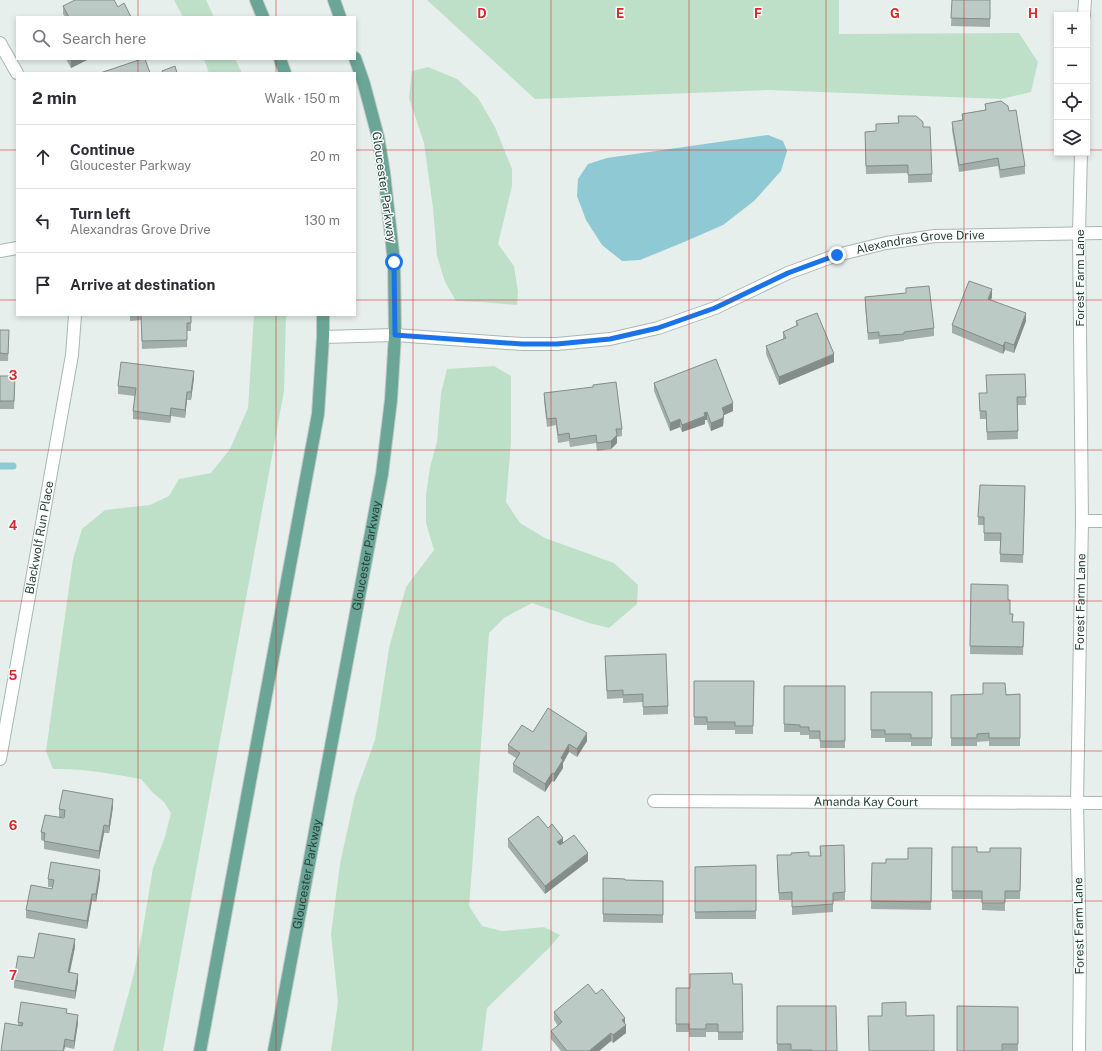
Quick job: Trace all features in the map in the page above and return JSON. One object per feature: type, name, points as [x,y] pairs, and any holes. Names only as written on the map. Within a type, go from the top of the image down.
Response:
[{"type":"main road","points":[[256,0],[263,16]]},
{"type":"main road","points":[[334,0],[340,16]]},
{"type":"main road","points":[[280,60],[285,72]]},
{"type":"main road","name":"Gloucester Parkway","points":[[274,1051],[382,474],[391,400],[395,335],[394,262],[384,173],[378,137],[364,84],[356,60]]},
{"type":"main road","points":[[200,1051],[318,414],[323,316]]},
{"type":"street","points":[[1084,12],[1085,0]]},
{"type":"street","points":[[0,43],[16,72]]},
{"type":"street","name":"Forest Farm Lane","points":[[1079,1051],[1080,954],[1077,803],[1082,521],[1081,156]]},
{"type":"street","name":"Alexandras Grove Drive","points":[[323,337],[395,335],[522,344],[557,344],[610,339],[658,328],[708,311],[788,273],[837,255],[886,243],[935,236],[1080,232],[1102,233]]},
{"type":"street","points":[[0,251],[16,248]]},
{"type":"street","name":"Blackwolf Run Place","points":[[0,759],[72,354],[75,316]]},
{"type":"street","points":[[1082,521],[1102,521]]},
{"type":"street","name":"Amanda Kay Court","points":[[654,801],[1102,803]]},
{"type":"green space","points":[[174,0],[206,0],[214,16],[182,16]]},
{"type":"green space","points":[[427,0],[839,0],[839,34],[1019,33],[1038,62],[1031,92],[1001,99],[769,90],[535,99]]},
{"type":"green space","points":[[204,60],[236,60],[242,72],[209,72]]},
{"type":"green space","points":[[428,67],[457,79],[478,98],[495,127],[512,169],[512,186],[498,244],[514,266],[518,292],[517,305],[456,301],[445,282],[437,256],[433,208],[424,143],[409,98],[412,71]]},
{"type":"green space","points":[[254,316],[286,316],[284,391],[163,1051],[113,1051],[133,977],[153,868],[165,837],[171,813],[164,802],[153,793],[141,779],[86,770],[53,769],[46,751],[73,559],[82,529],[105,510],[150,505],[169,496],[179,479],[211,473],[230,449],[248,408]]},
{"type":"green space","points":[[494,366],[511,376],[511,442],[506,502],[520,523],[545,538],[614,563],[638,585],[637,604],[609,628],[589,623],[532,603],[504,618],[489,633],[469,906],[482,926],[502,931],[544,927],[560,935],[549,948],[487,1008],[482,1051],[331,1051],[338,1002],[331,934],[340,864],[355,795],[375,740],[389,648],[406,587],[434,550],[426,523],[426,495],[430,467],[437,442],[441,393],[447,369]]},
{"type":"water","points":[[768,135],[783,141],[787,151],[781,171],[754,201],[723,225],[640,260],[622,261],[602,245],[586,220],[577,196],[578,179],[588,164],[607,158]]},
{"type":"building","points":[[75,0],[114,0],[118,7],[124,3],[130,16],[68,16],[63,6]]},
{"type":"building","points":[[952,0],[990,0],[990,19],[951,18]]},
{"type":"building","points":[[139,60],[145,60],[150,72],[103,72]]},
{"type":"building","points":[[175,66],[177,72],[162,72]]},
{"type":"building","points":[[1001,101],[1008,106],[1009,111],[1016,110],[1025,166],[1000,170],[998,158],[959,165],[952,122],[963,120],[962,114],[986,110],[985,104]]},
{"type":"building","points":[[898,116],[916,116],[923,122],[923,127],[930,127],[932,174],[908,175],[908,165],[866,166],[865,132],[876,131],[876,124],[899,123]]},
{"type":"building","points":[[969,281],[992,289],[988,299],[1026,313],[1014,345],[1005,342],[1003,346],[952,325]]},
{"type":"building","points":[[929,286],[934,328],[904,332],[904,334],[879,336],[879,332],[868,333],[865,297],[906,293],[906,288]]},
{"type":"building","points":[[817,313],[834,354],[779,377],[766,346],[786,338],[783,332],[798,325],[796,321]]},
{"type":"building","points":[[141,316],[191,316],[191,323],[187,323],[187,340],[142,341]]},
{"type":"building","points":[[0,330],[9,330],[8,354],[0,353]]},
{"type":"building","points":[[716,359],[733,403],[722,408],[724,413],[723,418],[711,423],[707,412],[704,413],[705,416],[682,425],[680,419],[670,423],[654,383]]},
{"type":"building","points":[[121,362],[194,371],[191,392],[187,392],[185,410],[171,408],[170,416],[133,411],[136,388],[118,386]]},
{"type":"building","points":[[1025,374],[1026,397],[1017,397],[1018,431],[987,432],[986,411],[980,411],[979,393],[987,393],[986,375]]},
{"type":"building","points":[[0,376],[15,376],[14,401],[0,401]]},
{"type":"building","points":[[616,382],[622,429],[616,429],[617,435],[611,441],[597,443],[596,435],[570,439],[569,433],[558,435],[556,418],[547,419],[544,393],[593,387],[593,385]]},
{"type":"building","points":[[980,485],[1025,486],[1023,555],[1000,554],[1001,533],[984,533],[984,517],[978,517]]},
{"type":"building","points":[[971,584],[1008,585],[1010,614],[1013,614],[1012,622],[1024,622],[1023,647],[970,646]]},
{"type":"building","points":[[666,654],[668,706],[643,707],[643,694],[623,695],[623,690],[607,691],[605,656]]},
{"type":"building","points":[[694,681],[754,681],[753,726],[735,726],[735,722],[707,722],[707,717],[694,717]]},
{"type":"building","points":[[983,683],[1005,683],[1006,695],[1020,694],[1020,738],[989,738],[989,733],[977,734],[977,738],[951,738],[951,695],[983,694]]},
{"type":"building","points":[[784,686],[845,686],[845,741],[820,741],[820,731],[809,731],[809,727],[784,724]]},
{"type":"building","points":[[871,692],[932,692],[932,738],[911,738],[911,734],[885,734],[885,730],[871,730]]},
{"type":"building","points":[[548,708],[587,733],[577,749],[569,744],[561,758],[563,760],[545,784],[513,764],[520,753],[508,745],[522,725],[533,732]]},
{"type":"building","points":[[63,790],[113,799],[109,826],[104,825],[99,851],[44,841],[45,833],[41,832],[45,815],[64,818],[65,810],[59,809]]},
{"type":"building","points":[[538,816],[548,828],[552,824],[563,838],[557,842],[560,845],[574,835],[588,853],[545,886],[508,839]]},
{"type":"building","points":[[844,845],[845,892],[833,893],[833,904],[792,907],[792,892],[779,893],[777,855],[791,855],[791,853],[809,852],[809,856],[821,856],[820,846]]},
{"type":"building","points":[[952,847],[977,847],[977,852],[990,852],[990,848],[1021,848],[1020,891],[1005,891],[1005,903],[982,903],[982,891],[952,891]]},
{"type":"building","points":[[908,848],[932,848],[931,902],[871,901],[872,863],[886,863],[886,859],[908,859]]},
{"type":"building","points":[[51,862],[100,870],[96,894],[92,894],[87,921],[26,910],[31,885],[52,889],[54,880],[48,879]]},
{"type":"building","points":[[756,865],[756,911],[695,912],[695,867]]},
{"type":"building","points":[[603,878],[663,881],[663,915],[603,914]]},
{"type":"building","points":[[39,933],[75,939],[68,972],[78,974],[75,991],[14,980],[18,956],[34,958]]},
{"type":"building","points":[[732,973],[733,984],[742,984],[743,1032],[718,1032],[718,1024],[706,1024],[706,1029],[689,1029],[689,1024],[676,1024],[676,988],[690,988],[690,974]]},
{"type":"building","points":[[588,984],[596,994],[602,989],[625,1018],[622,1020],[626,1025],[613,1035],[611,1033],[589,1051],[567,1051],[551,1031],[562,1022],[554,1012]]},
{"type":"building","points":[[21,1002],[67,1009],[66,1013],[78,1015],[74,1041],[65,1039],[63,1051],[1,1051],[5,1023],[22,1026],[23,1023],[18,1022]]},
{"type":"building","points":[[906,1002],[906,1016],[934,1015],[934,1051],[869,1051],[868,1016],[882,1016],[882,1003]]},
{"type":"building","points":[[777,1006],[836,1006],[837,1051],[791,1050],[791,1044],[777,1044]]},
{"type":"building","points":[[957,1006],[1018,1007],[1018,1044],[1002,1044],[1002,1051],[957,1051]]},
{"type":"waterway","points":[[0,466],[13,466]]},
{"type":"route","points":[[394,262],[395,335],[522,344],[557,344],[610,339],[658,328],[715,308],[788,273],[837,255]]}]
